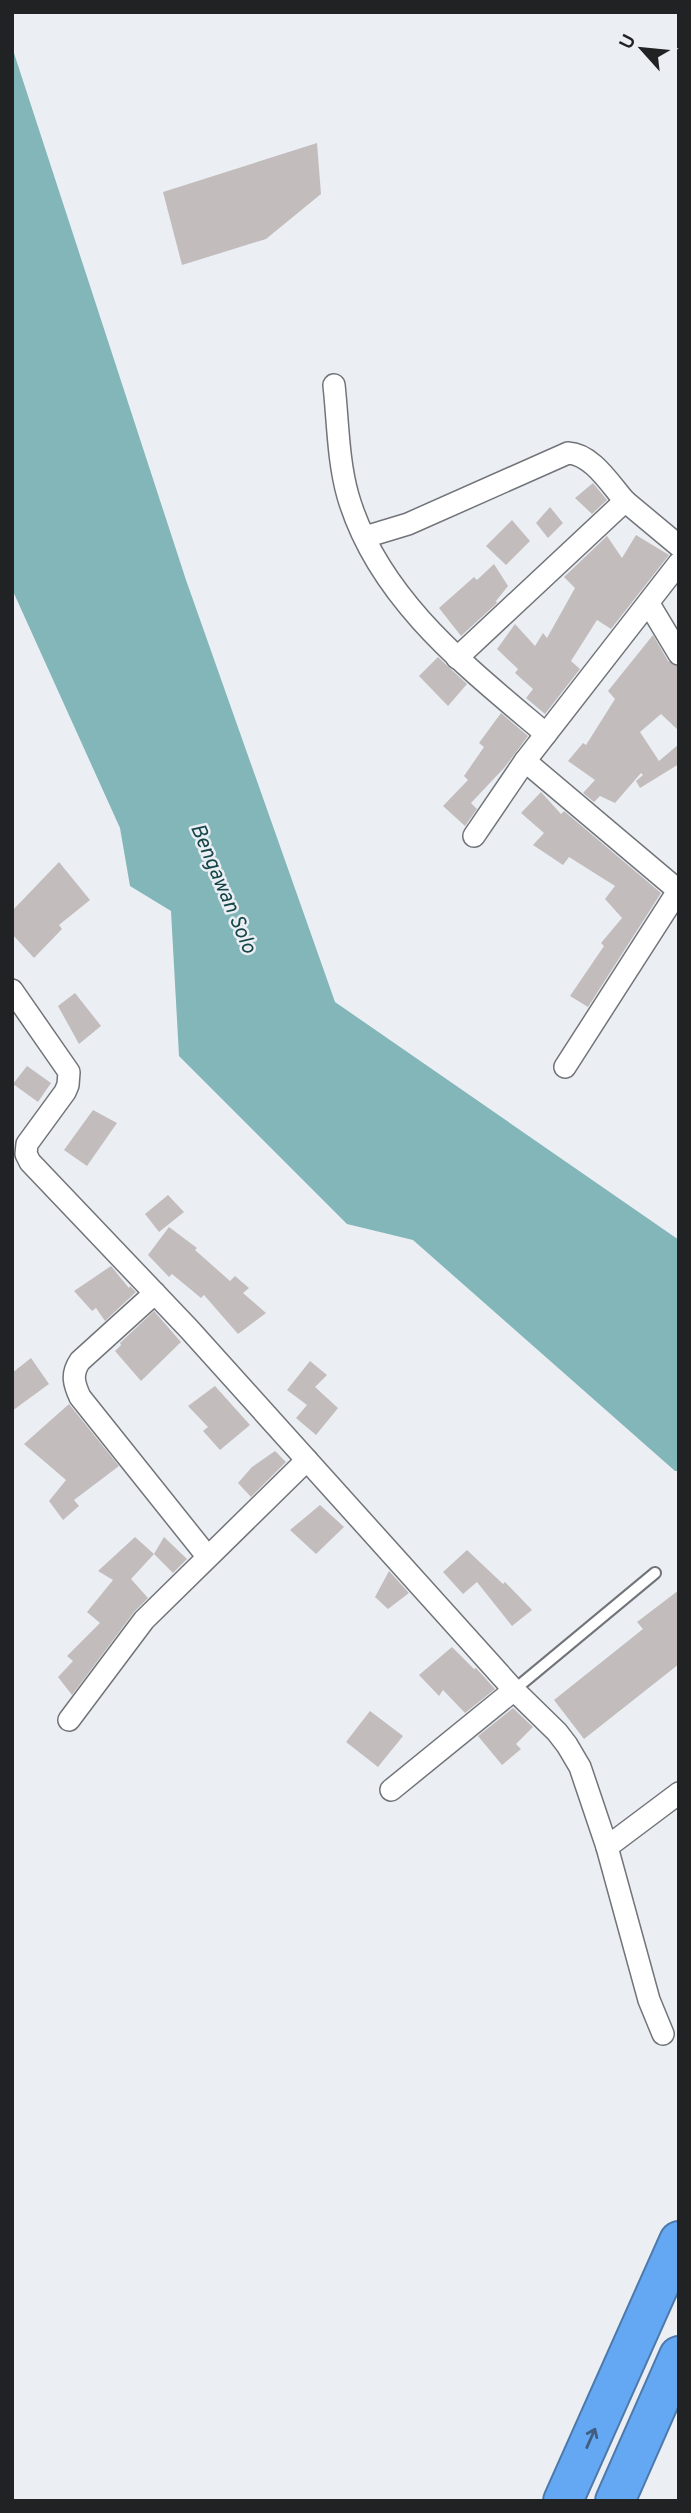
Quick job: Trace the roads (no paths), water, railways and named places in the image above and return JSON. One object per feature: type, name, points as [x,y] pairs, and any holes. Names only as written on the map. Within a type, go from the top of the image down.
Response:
[{"type":"highway","points":[[563,2501],[679,2241]]},
{"type":"highway","points":[[615,2501],[679,2356]]},
{"type":"street","points":[[334,385],[347,494],[382,569],[407,605],[457,658],[546,734]]},
{"type":"street","points":[[365,537],[408,524],[568,453],[589,462],[625,501],[679,547]]},
{"type":"street","points":[[457,658],[625,501]]},
{"type":"street","points":[[474,836],[525,761],[679,563]]},
{"type":"street","points":[[649,604],[679,654]]},
{"type":"street","points":[[525,761],[678,891],[565,1067]]},
{"type":"street","points":[[12,990],[69,1072],[65,1092],[27,1144],[26,1154],[40,1174],[155,1293],[514,1690],[557,1732],[574,1755],[607,1847],[649,2000],[663,2034]]},
{"type":"street","points":[[155,1293],[85,1356],[76,1367],[75,1386],[80,1396],[207,1556]]},
{"type":"street","points":[[69,1720],[145,1620],[307,1460]]},
{"type":"street","points":[[391,1790],[514,1690]]},
{"type":"street","points":[[607,1847],[679,1793]]},
{"type":"lane","points":[[514,1690],[655,1573]]},
{"type":"water","name":"Bengawan Solo","points":[[12,47],[186,580],[335,1002],[679,1240],[679,1471],[675,1471],[413,1240],[347,1224],[179,1056],[171,911],[130,886],[120,828],[12,589]]}]
